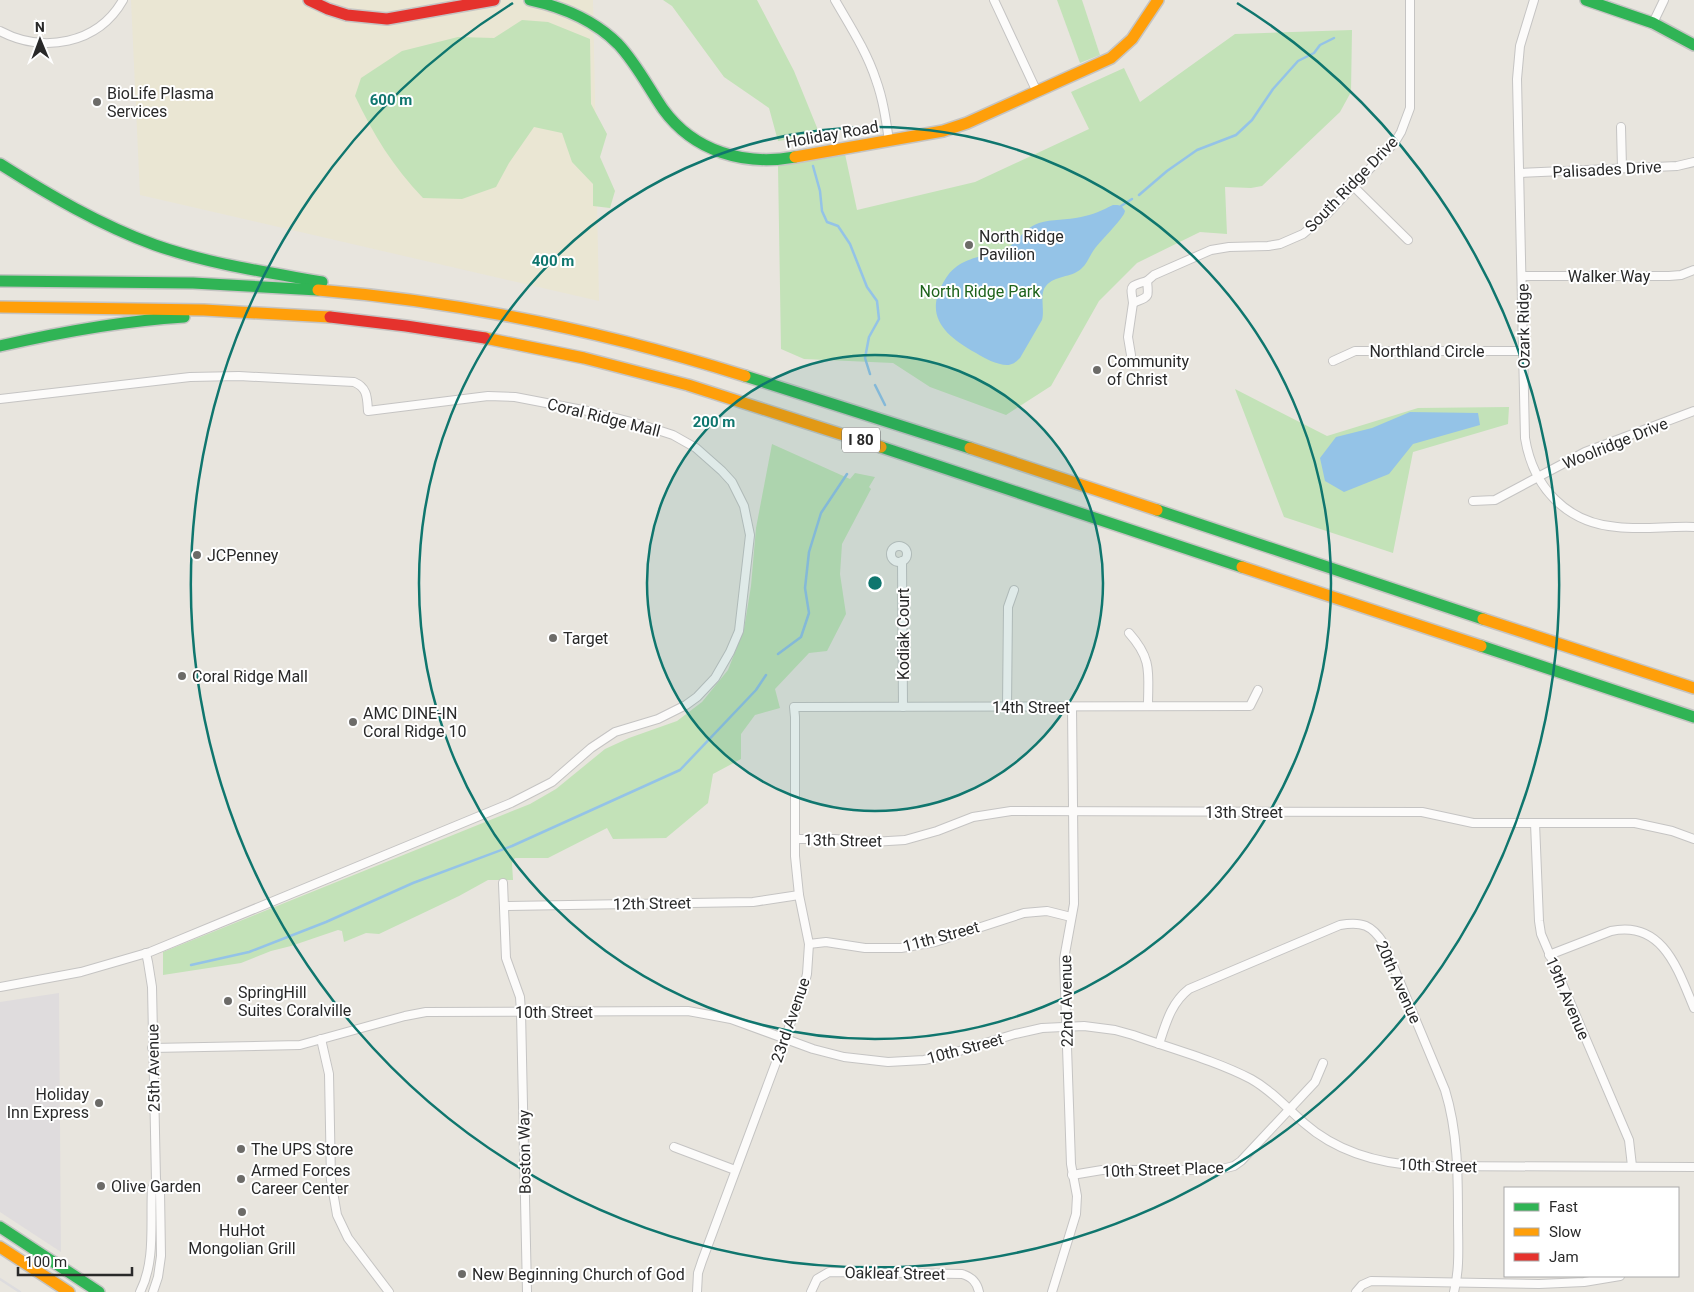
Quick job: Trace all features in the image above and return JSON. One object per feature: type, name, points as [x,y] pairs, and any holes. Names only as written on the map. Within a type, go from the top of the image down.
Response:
[{"type":"main road","points":[[309,0],[345,14],[387,19],[494,0]]},
{"type":"main road","name":"Holiday Road","points":[[530,0],[566,11],[592,24],[607,35],[628,55],[664,110],[679,127],[703,145],[718,152],[742,159],[766,161],[953,129],[1112,58],[1132,38],[1158,0]]},
{"type":"main road","points":[[1586,0],[1638,16],[1694,45]]},
{"type":"main road","points":[[0,164],[93,219],[145,241],[183,254],[251,270],[443,305]]},
{"type":"main road","name":"I 80","points":[[0,281],[240,285],[350,293],[504,315],[610,337],[753,377],[1694,688]]},
{"type":"main road","name":"I 80","points":[[0,307],[273,312],[340,318],[405,326],[524,345],[596,361],[692,386],[830,430],[1694,716]]},
{"type":"main road","points":[[0,346],[85,328],[160,319],[208,317],[340,318]]},
{"type":"main road","points":[[0,1227],[99,1292]]},
{"type":"main road","points":[[0,1247],[69,1292]]},
{"type":"street","points":[[0,31],[13,38],[36,43],[59,43],[72,40],[108,21],[123,0]]},
{"type":"street","points":[[836,0],[866,55],[876,80],[889,141]]},
{"type":"street","points":[[994,0],[1037,92]]},
{"type":"street","name":"South Ridge Drive","points":[[1131,355],[1128,337],[1133,303],[1130,293],[1131,287],[1136,283],[1147,281],[1154,275],[1211,250],[1229,247],[1268,246],[1295,238],[1310,228],[1395,142],[1408,114],[1411,89],[1410,0]]},
{"type":"street","name":"Ozark Ridge","points":[[1534,0],[1520,46],[1517,79],[1525,438],[1527,451],[1537,477],[1556,501],[1567,510],[1591,522],[1618,528],[1694,527]]},
{"type":"street","points":[[1654,23],[1664,0]]},
{"type":"street","points":[[1621,127],[1622,168]]},
{"type":"street","name":"Palisades Drive","points":[[1520,173],[1677,166],[1694,162]]},
{"type":"street","points":[[1353,186],[1408,240]]},
{"type":"street","name":"Walker Way","points":[[1522,276],[1669,276],[1694,270]]},
{"type":"street","points":[[1133,303],[1148,297],[1147,281]]},
{"type":"street","name":"Northland Circle","points":[[1333,361],[1355,351],[1523,351]]},
{"type":"street","name":"Coral Ridge Mall","points":[[0,399],[166,379],[231,376],[354,382],[359,384],[366,392],[368,411],[488,396],[515,397],[613,417],[661,431],[683,440],[708,457],[732,482],[742,500],[750,535],[739,631],[727,658],[715,678],[697,697],[686,705],[658,719],[615,732],[591,748],[552,782],[511,803],[146,953],[81,972],[0,987]]},
{"type":"street","name":"Woolridge Drive","points":[[1473,501],[1495,500],[1585,452],[1694,411]]},
{"type":"street","name":"Kodiak Court","points":[[902,561],[903,707]]},
{"type":"street","points":[[1007,707],[1008,607],[1014,590]]},
{"type":"street","points":[[1129,633],[1141,646],[1147,660],[1148,706]]},
{"type":"street","name":"14th Street","points":[[794,706],[1250,706],[1258,690]]},
{"type":"street","name":"23rd Avenue","points":[[697,1292],[699,1269],[803,990],[807,974],[808,944],[796,871],[794,706]]},
{"type":"street","name":"22nd Avenue","points":[[1052,1292],[1076,1214],[1077,1196],[1072,1175],[1064,959],[1074,896],[1072,707]]},
{"type":"street","name":"13th Street","points":[[795,839],[888,842],[921,836],[965,820],[1011,811],[1422,812],[1473,822],[1635,823],[1672,831],[1694,839]]},
{"type":"street","name":"19th Avenue","points":[[1536,823],[1541,934],[1629,1140],[1632,1166]]},
{"type":"street","name":"Boston Way","points":[[503,883],[506,958],[520,997],[521,1012],[527,1292]]},
{"type":"street","name":"12th Street","points":[[504,906],[753,902],[799,894]]},
{"type":"street","name":"11th Street","points":[[808,944],[832,943],[865,948],[901,948],[935,942],[1024,913],[1047,911],[1071,917]]},
{"type":"street","name":"20th Avenue","points":[[1159,1044],[1170,1012],[1180,996],[1189,989],[1340,925],[1352,923],[1366,926],[1378,935],[1384,944],[1452,1110],[1458,1166],[1458,1253],[1457,1282],[1454,1292]]},
{"type":"street","points":[[1550,955],[1611,931],[1621,929],[1642,933],[1654,939],[1665,948],[1672,958],[1694,1008]]},
{"type":"street","name":"25th Avenue","points":[[146,953],[152,986],[156,1183],[160,1191],[161,1256],[158,1277],[153,1292]]},
{"type":"street","name":"10th Street","points":[[152,1048],[300,1045],[412,1014],[426,1012],[688,1011],[732,1020],[813,1049],[844,1057],[873,1061],[906,1061],[943,1056],[1026,1031],[1066,1026],[1097,1027],[1115,1030],[1159,1044],[1251,1079],[1261,1085],[1306,1124],[1328,1140],[1371,1158],[1396,1164],[1458,1166],[1694,1166]]},
{"type":"street","points":[[321,1039],[329,1074],[331,1180],[336,1215],[348,1238],[389,1292]]},
{"type":"street","name":"10th Street Place","points":[[1072,1175],[1102,1170],[1225,1169],[1241,1161],[1315,1082],[1324,1062]]},
{"type":"street","points":[[674,1147],[735,1170]]},
{"type":"street","name":"25th Avenue","points":[[140,1292],[147,1271],[152,1188],[156,1183]]},
{"type":"street","name":"Oakleaf Street","points":[[812,1292],[817,1279],[829,1272],[962,1274],[973,1279],[977,1284],[979,1292]]},
{"type":"street","points":[[1356,1292],[1362,1285],[1371,1281],[1566,1284],[1613,1277]]},
{"type":"shaded area","points":[[131,0],[593,0],[599,301],[140,195]]},
{"type":"shaded area","points":[[59,993],[61,1252],[0,1212],[0,1002]]},
{"type":"green space","points":[[663,0],[757,0],[794,71],[820,135],[778,141],[769,108],[724,77],[672,6]]},
{"type":"green space","points":[[1057,0],[1082,0],[1100,55],[1080,63]]},
{"type":"green space","points":[[522,20],[548,22],[590,39],[591,104],[607,134],[600,157],[615,191],[610,208],[593,206],[593,184],[572,162],[562,133],[534,127],[509,163],[496,187],[462,199],[423,198],[384,150],[355,96],[361,78],[402,51],[458,37],[494,38]]},
{"type":"green space","name":"North Ridge Park","points":[[1352,30],[1351,92],[1340,112],[1262,186],[1251,188],[1225,187],[1227,234],[1200,232],[1137,263],[1099,301],[1051,386],[1006,415],[930,387],[893,363],[804,359],[781,349],[778,166],[845,154],[857,210],[975,182],[1089,129],[1071,92],[1124,68],[1140,102],[1235,34]]},
{"type":"green space","points":[[1235,389],[1327,436],[1418,408],[1509,407],[1508,424],[1413,452],[1393,553],[1284,517]]},
{"type":"green space","points":[[772,444],[850,479],[855,473],[875,477],[869,487],[871,489],[842,544],[840,574],[846,614],[827,651],[809,653],[775,689],[780,708],[755,715],[741,734],[741,759],[713,774],[708,803],[666,838],[613,839],[607,828],[548,858],[515,858],[512,863],[513,880],[488,880],[379,934],[366,933],[344,942],[342,931],[338,930],[271,951],[241,963],[163,975],[163,952],[530,804],[556,789],[605,749],[629,738],[677,721],[702,702],[728,670],[744,629],[751,586],[756,528]]},
{"type":"water","points":[[1113,205],[1121,206],[1125,211],[1124,214],[1096,247],[1083,267],[1073,274],[1050,282],[1044,289],[1042,320],[1020,358],[1015,363],[1003,365],[983,357],[954,339],[940,323],[936,303],[939,291],[950,272],[955,268],[966,261],[1003,251],[1033,225],[1085,216]]},
{"type":"water","points":[[1410,412],[1478,413],[1480,425],[1413,444],[1389,474],[1344,492],[1325,481],[1320,458],[1336,437],[1372,428]]},
{"type":"waterway","points":[[1139,195],[1167,171],[1197,150],[1236,135],[1252,120],[1273,89],[1298,61],[1314,53],[1320,45],[1334,38]]},
{"type":"waterway","points":[[813,166],[820,191],[822,211],[827,222],[838,226],[850,244],[867,287],[877,301],[879,319],[869,337],[865,358],[870,374]]},
{"type":"waterway","points":[[1121,206],[1132,199]]},
{"type":"waterway","points":[[875,385],[885,405]]},
{"type":"waterway","points":[[778,654],[801,637],[809,613],[805,588],[809,552],[821,513],[847,474]]},
{"type":"waterway","points":[[191,965],[249,952],[326,922],[413,883],[512,846],[680,770],[756,690],[766,675]]},
{"type":"railway","points":[[0,1279],[20,1292]]},
{"type":"traffic: fast","points":[[530,0],[554,6],[588,21],[609,36],[631,59],[663,109],[676,124],[690,136],[705,145],[739,157],[758,159],[795,157]]},
{"type":"traffic: fast","points":[[1586,0],[1653,23],[1694,45]]},
{"type":"traffic: fast","points":[[0,164],[75,209],[155,245],[217,262],[322,282]]},
{"type":"traffic: fast","points":[[0,281],[193,283],[318,290]]},
{"type":"traffic: fast","points":[[0,346],[92,328],[184,317]]},
{"type":"traffic: fast","points":[[745,376],[970,448]]},
{"type":"traffic: fast","points":[[881,447],[1242,567]]},
{"type":"traffic: fast","points":[[1157,510],[1483,619]]},
{"type":"traffic: fast","points":[[1481,646],[1694,717]]},
{"type":"traffic: fast","points":[[0,1227],[99,1292]]},
{"type":"traffic: slow","points":[[795,157],[943,131],[967,123],[1111,58],[1132,39],[1158,0]]},
{"type":"traffic: slow","points":[[318,290],[427,302],[534,321],[640,346],[745,376]]},
{"type":"traffic: slow","points":[[0,307],[204,310],[330,317]]},
{"type":"traffic: slow","points":[[485,338],[584,358],[688,385],[881,447]]},
{"type":"traffic: slow","points":[[970,448],[1157,510]]},
{"type":"traffic: slow","points":[[1242,567],[1481,646]]},
{"type":"traffic: slow","points":[[1483,619],[1694,688]]},
{"type":"traffic: slow","points":[[0,1247],[69,1292]]},
{"type":"traffic: jam","points":[[309,0],[347,15],[387,19],[494,0]]},
{"type":"traffic: jam","points":[[330,317],[485,338]]},
{"type":"place","name":"BioLife Plasma Services","points":[[97,102]]},
{"type":"place","name":"North Ridge Pavilion","points":[[969,245]]},
{"type":"place","name":"Community of Christ","points":[[1097,370]]},
{"type":"place","name":"JCPenney","points":[[197,555]]},
{"type":"place","name":"Target","points":[[553,638]]},
{"type":"place","name":"Coral Ridge Mall","points":[[182,676]]},
{"type":"place","name":"AMC DINE-IN Coral Ridge 10","points":[[353,722]]},
{"type":"place","name":"SpringHill Suites Coralville","points":[[228,1001]]},
{"type":"place","name":"Holiday Inn Express","points":[[99,1103]]},
{"type":"place","name":"The UPS Store","points":[[241,1149]]},
{"type":"place","name":"Armed Forces Career Center","points":[[241,1179]]},
{"type":"place","name":"Olive Garden","points":[[101,1186]]},
{"type":"place","name":"HuHot Mongolian Grill","points":[[242,1212]]},
{"type":"place","name":"New Beginning Church of God","points":[[462,1274]]}]
